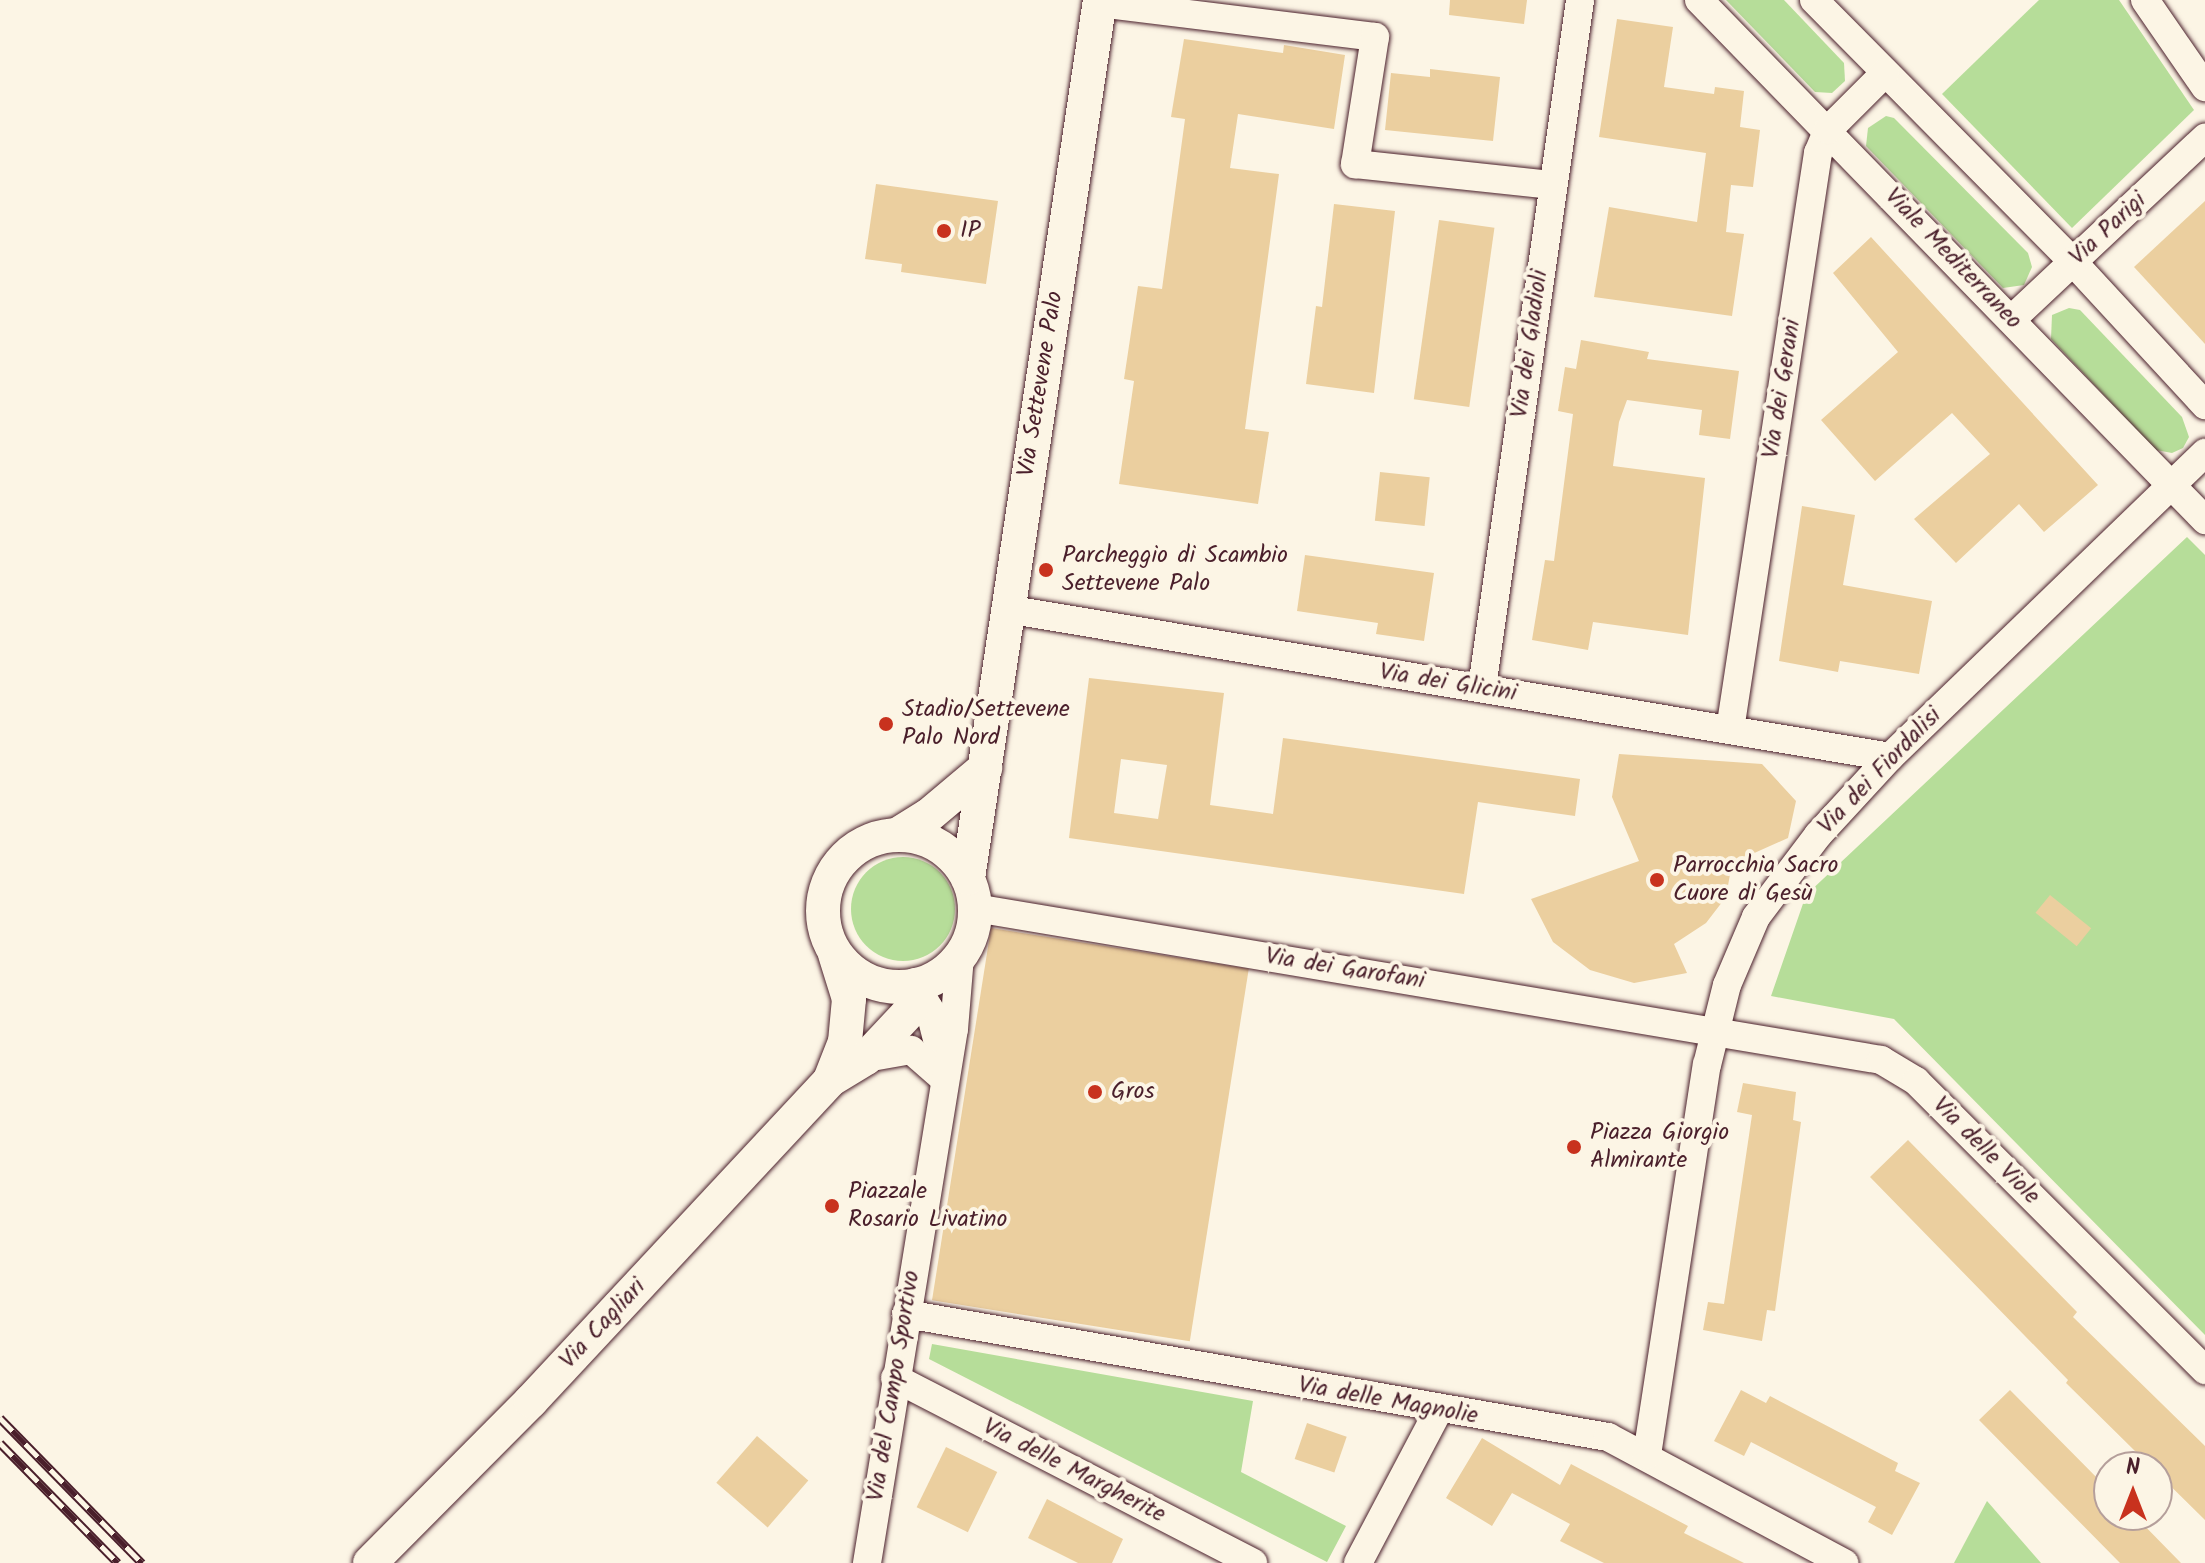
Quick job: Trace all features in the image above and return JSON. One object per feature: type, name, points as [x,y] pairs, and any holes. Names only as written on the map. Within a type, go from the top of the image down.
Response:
[{"type":"street","name":"Via dei Gladioli","points":[[1482,688],[1580,0]]},
{"type":"street","name":"Viale Mediterraneo","points":[[1699,0],[2012,319],[2170,488],[2205,520]]},
{"type":"street","points":[[1814,0],[2073,262],[2205,405]]},
{"type":"street","points":[[2145,0],[2205,87]]},
{"type":"street","points":[[1100,2],[1375,37],[1355,164],[1553,185]]},
{"type":"street","name":"Via Settevene Palo","points":[[972,893],[1006,609],[1100,2]]},
{"type":"street","name":"Via dei Gerani","points":[[1730,730],[1818,153],[1828,130],[1885,73]]},
{"type":"street","name":"Via Parigi","points":[[2012,319],[2205,138]]},
{"type":"street","name":"Via dei Fiordalisi","points":[[1647,1455],[1715,1028],[1727,985],[1756,917],[1818,835],[1890,757],[2205,453]]},
{"type":"street","name":"Via dei Glicini","points":[[1006,609],[1890,757]]},
{"type":"street","points":[[897,835],[939,846],[972,893],[972,934],[960,956],[933,979],[916,985],[869,980],[833,949],[823,911],[832,875],[859,847],[897,835],[928,816],[985,768]]},
{"type":"street","name":"Via dei Garofani","points":[[972,893],[1715,1028]]},
{"type":"street","name":"Via Cagliari","points":[[830,1080],[845,1042],[849,999],[833,949]]},
{"type":"street","name":"Via del Campo Sportivo","points":[[867,1563],[944,1073],[954,1029],[960,956]]},
{"type":"street","name":"Via Cagliari","points":[[370,1563],[531,1401],[830,1080],[866,1058],[910,1011],[916,985]]},
{"type":"street","name":"Via del Campo Sportivo","points":[[916,985],[929,1008],[944,1073]]},
{"type":"street","name":"Via delle Viole","points":[[1715,1028],[1870,1056],[1910,1076],[2205,1370]]},
{"type":"street","points":[[866,1058],[911,1050],[944,1073]]},
{"type":"street","name":"Via delle Magnolie","points":[[906,1314],[1438,1411],[1589,1432],[1647,1455],[1844,1563]]},
{"type":"street","name":"Via delle Margherite","points":[[895,1378],[1253,1563]]},
{"type":"street","points":[[1358,1563],[1438,1411]]},
{"type":"green space","points":[[1726,0],[1784,0],[1844,63],[1845,81],[1832,93],[1815,92]]},
{"type":"green space","points":[[2039,0],[2119,0],[2194,110],[2072,228],[1942,94]]},
{"type":"green space","points":[[1886,116],[1894,118],[2028,253],[2032,267],[2024,285],[2003,288],[1866,146],[1868,128]]},
{"type":"green space","points":[[2069,308],[2080,310],[2182,417],[2189,437],[2183,448],[2172,453],[2156,450],[2051,339],[2052,315]]},
{"type":"green space","points":[[2187,537],[2205,555],[2205,1335],[1894,1019],[1771,996],[1806,895]]},
{"type":"green space","points":[[903,857],[923,861],[940,872],[951,889],[955,909],[951,929],[940,946],[923,957],[903,961],[883,957],[866,946],[855,929],[851,909],[855,889],[866,872],[883,861]]},
{"type":"green space","points":[[932,1344],[1253,1401],[1241,1472],[1346,1526],[1327,1562],[929,1359]]},
{"type":"green space","points":[[1987,1501],[2041,1563],[1954,1563]]},
{"type":"building","points":[[1450,0],[1527,0],[1524,24],[1449,15]]},
{"type":"building","points":[[1617,19],[1673,27],[1664,87],[1714,94],[1715,87],[1744,91],[1740,127],[1760,130],[1753,187],[1731,185],[1726,232],[1744,234],[1732,316],[1594,297],[1609,207],[1697,222],[1706,153],[1599,137]]},
{"type":"building","points":[[1184,39],[1283,53],[1284,45],[1345,55],[1334,129],[1238,114],[1230,168],[1279,174],[1245,429],[1269,432],[1258,504],[1119,484],[1134,381],[1124,379],[1138,286],[1162,289],[1185,119],[1171,117]]},
{"type":"building","points":[[1430,69],[1500,77],[1493,141],[1385,130],[1391,73],[1430,77]]},
{"type":"building","points":[[876,184],[998,201],[986,284],[901,272],[902,264],[865,259]]},
{"type":"building","points":[[2205,201],[2205,344],[2134,267]]},
{"type":"building","points":[[1334,204],[1395,211],[1374,393],[1306,384],[1316,306],[1322,307]]},
{"type":"building","points":[[1439,220],[1494,228],[1469,407],[1414,399]]},
{"type":"building","points":[[1871,237],[2098,485],[2044,532],[2019,504],[1956,563],[1914,519],[1990,454],[1952,413],[1875,481],[1821,420],[1898,352],[1833,273]]},
{"type":"building","points":[[1581,340],[1649,352],[1647,359],[1739,371],[1730,439],[1699,435],[1702,410],[1627,400],[1619,422],[1613,466],[1705,478],[1688,635],[1593,622],[1588,650],[1532,640],[1545,560],[1554,561],[1573,414],[1558,411],[1565,367],[1576,369]]},
{"type":"building","points":[[1380,472],[1430,477],[1425,526],[1375,521]]},
{"type":"building","points":[[1802,506],[1855,515],[1843,585],[1932,601],[1919,674],[1840,661],[1838,672],[1779,661]]},
{"type":"building","points":[[1305,555],[1434,573],[1424,641],[1376,634],[1378,623],[1297,611]]},
{"type":"building","points":[[1089,678],[1224,693],[1210,805],[1273,814],[1283,738],[1580,779],[1575,816],[1478,802],[1464,894],[1069,838]],"holes":[[[1121,759],[1167,765],[1158,819],[1114,813]]]},
{"type":"building","name":"Parrocchia Sacro Cuore di Gesù","points":[[1619,754],[1762,764],[1796,801],[1788,838],[1732,863],[1726,897],[1706,923],[1674,944],[1687,973],[1634,983],[1590,970],[1553,942],[1531,899],[1639,861],[1612,797]]},
{"type":"building","points":[[2050,895],[2091,928],[2077,946],[2036,913]]},
{"type":"building","name":"Gros","points":[[991,928],[1249,969],[1190,1341],[932,1300]]},
{"type":"building","points":[[1743,1083],[1796,1092],[1793,1120],[1801,1122],[1775,1311],[1767,1310],[1762,1341],[1703,1330],[1708,1302],[1724,1304],[1752,1115],[1737,1112]]},
{"type":"building","points":[[1908,1140],[2077,1312],[2073,1317],[2205,1446],[2205,1520],[2173,1488],[2173,1451],[2135,1451],[1870,1177]]},
{"type":"building","points":[[1741,1390],[1766,1403],[1770,1396],[1898,1463],[1895,1471],[1920,1483],[1892,1535],[1868,1522],[1876,1507],[1751,1442],[1744,1456],[1714,1441]]},
{"type":"building","points":[[2010,1390],[2093,1474],[2093,1531],[2150,1531],[2181,1563],[2120,1563],[1979,1420]]},
{"type":"building","points":[[1307,1423],[1347,1437],[1334,1473],[1295,1459]]},
{"type":"building","points":[[757,1436],[808,1481],[768,1527],[716,1483]]},
{"type":"building","points":[[1482,1438],[1560,1485],[1571,1464],[1688,1526],[1684,1533],[1744,1563],[1604,1563],[1560,1541],[1570,1524],[1512,1493],[1492,1526],[1446,1498]]},
{"type":"building","points":[[946,1447],[997,1472],[968,1532],[917,1507]]},
{"type":"building","points":[[1047,1499],[1123,1539],[1112,1563],[1078,1563],[1028,1538]]},
{"type":"railway","points":[[0,1418],[142,1563]]},
{"type":"railway","points":[[0,1443],[118,1563]]},
{"type":"place","name":"IP","points":[[944,231]]},
{"type":"place","name":"Parcheggio di Scambio Settevene Palo","points":[[1046,570]]},
{"type":"place","name":"Stadio/Settevene Palo Nord","points":[[886,724]]},
{"type":"place","name":"Parrocchia Sacro Cuore di Gesù","points":[[1657,880]]},
{"type":"place","name":"Gros","points":[[1095,1092]]},
{"type":"place","name":"Piazza Giorgio Almirante","points":[[1574,1147]]},
{"type":"place","name":"Piazzale Rosario Livatino","points":[[832,1206]]}]
